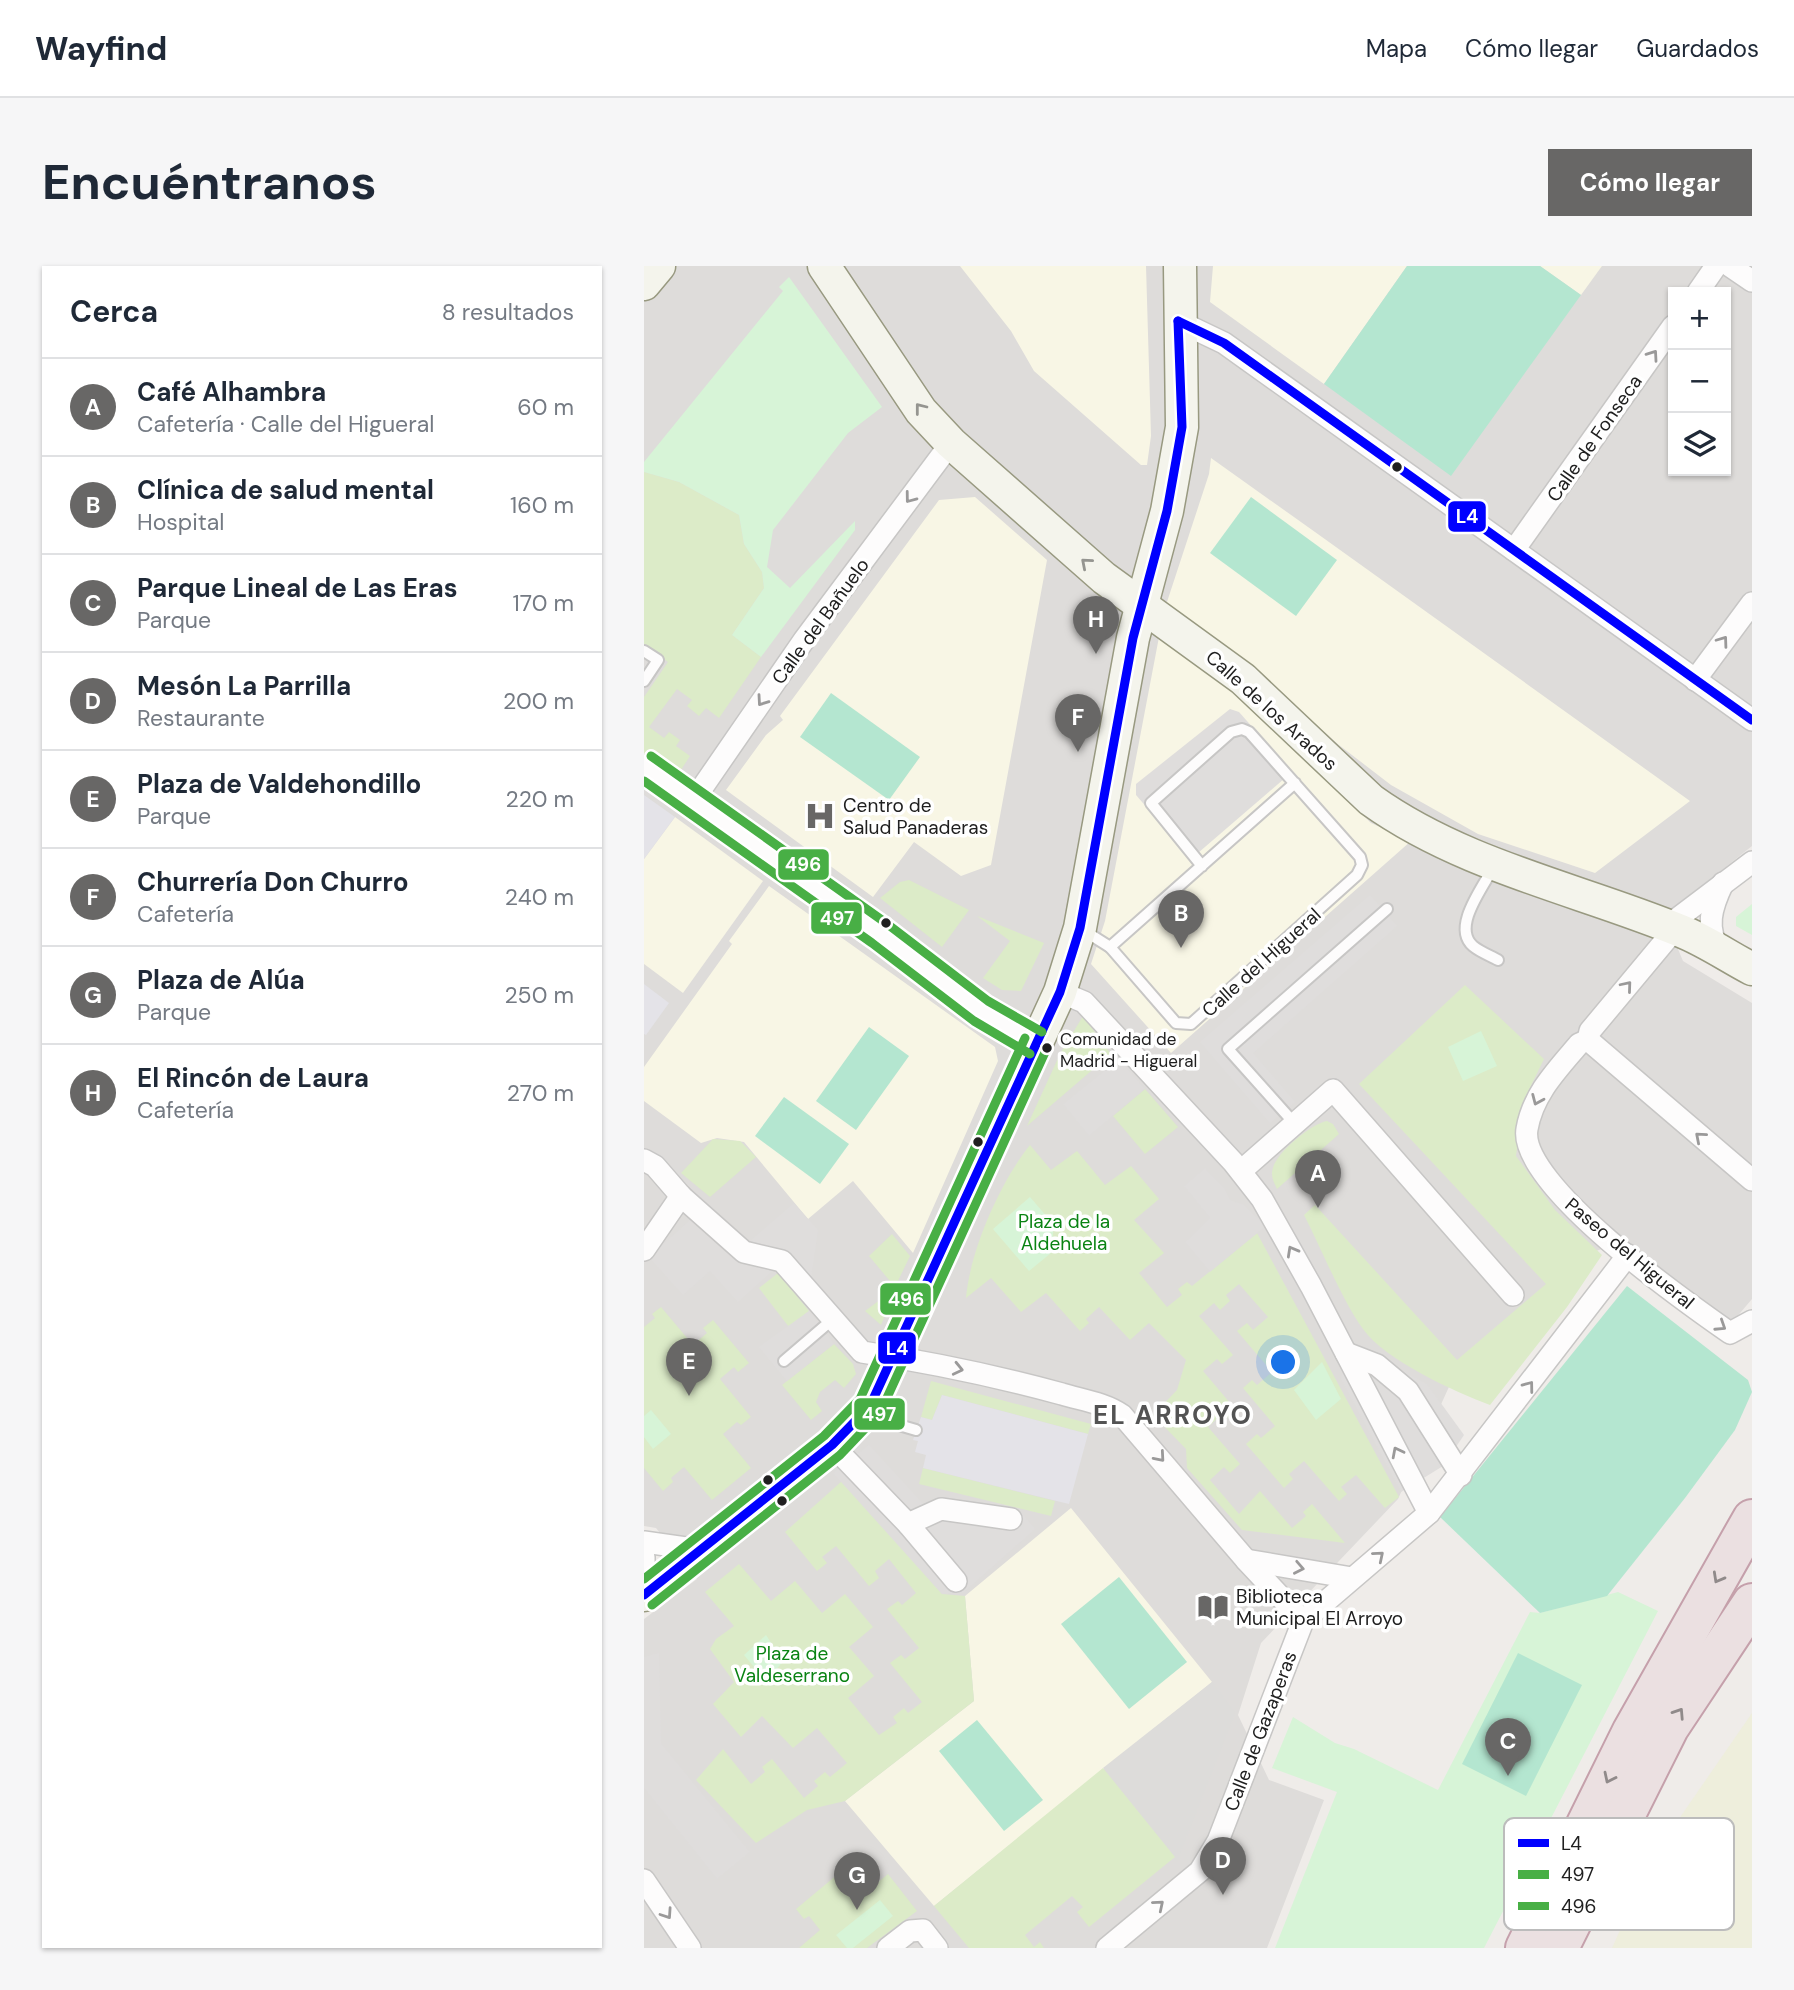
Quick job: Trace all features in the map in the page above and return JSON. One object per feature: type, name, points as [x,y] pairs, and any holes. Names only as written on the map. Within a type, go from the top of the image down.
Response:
[{"type":"highway","points":[[1589,1818],[1632,1731],[1752,1519]]},
{"type":"highway","points":[[1624,1818],[1669,1728],[1752,1603]]},
{"type":"highway","points":[[1525,1948],[1534,1930]]},
{"type":"highway","points":[[1559,1948],[1568,1930]]},
{"type":"street","points":[[644,284],[659,266]]},
{"type":"street","name":"Calle de los Arados","points":[[824,266],[921,411],[951,443],[1094,570],[1243,678],[1371,800],[1389,813],[1496,864],[1675,929],[1752,970]]},
{"type":"street","points":[[644,1595],[832,1445],[870,1406],[1060,992],[1080,928],[1140,604],[1167,511],[1182,428],[1178,321],[1180,266]]},
{"type":"street","points":[[1701,287],[1716,266]]},
{"type":"street","points":[[1730,266],[1752,281]]},
{"type":"street","points":[[1178,321],[1224,343],[1752,720]]},
{"type":"street","name":"Calle de Fonseca","points":[[1514,550],[1668,333]]},
{"type":"street","name":"Calle del Bañuelo","points":[[693,801],[804,640],[951,443]]},
{"type":"street","points":[[1695,680],[1752,603]]},
{"type":"street","points":[[644,766],[879,933],[981,1011],[1036,1043]]},
{"type":"street","name":"Paseo del Higueral","points":[[1752,862],[1678,918],[1675,929],[1590,1031],[1588,1040],[1580,1044],[1538,1093],[1526,1132],[1539,1171],[1582,1218],[1730,1333],[1752,1321]]},
{"type":"street","points":[[1720,952],[1712,939],[1710,922],[1712,906],[1724,882]]},
{"type":"street","points":[[1060,992],[1084,1002],[1241,1171],[1271,1214],[1429,1513]]},
{"type":"street","points":[[1588,1040],[1752,1180]]},
{"type":"street","points":[[1241,1171],[1333,1090],[1513,1295]]},
{"type":"street","points":[[644,1160],[655,1166],[681,1196],[744,1252],[782,1261],[862,1352],[923,1361],[1113,1409],[1138,1433],[1303,1621]]},
{"type":"street","points":[[644,1250],[681,1196]]},
{"type":"street","name":"Calle de Gazaperas","points":[[1107,1948],[1200,1871],[1217,1840],[1303,1621],[1429,1513],[1461,1475],[1628,1255]]},
{"type":"street","points":[[1346,1353],[1377,1365],[1408,1391],[1461,1475]]},
{"type":"street","points":[[832,1445],[908,1524],[956,1581]]},
{"type":"street","points":[[908,1524],[941,1509],[1011,1519]]},
{"type":"street","points":[[644,1542],[700,1550]]},
{"type":"street","points":[[644,1557],[644,1581]]},
{"type":"street","points":[[1247,1560],[1352,1578]]},
{"type":"street","points":[[644,1880],[690,1948]]},
{"type":"street","points":[[888,1948],[910,1931],[923,1930],[937,1948]]},
{"type":"lane","points":[[644,651],[658,660],[644,681]]},
{"type":"lane","points":[[1080,928],[1110,947],[1202,866],[1296,783],[1249,732],[1242,729],[1231,732],[1151,803],[1202,866]]},
{"type":"lane","name":"Calle del Higueral","points":[[1110,947],[1176,1023],[1191,1024],[1357,875],[1362,865],[1360,857],[1296,783]]},
{"type":"lane","points":[[1496,864],[1465,923],[1466,937],[1474,947],[1498,960]]},
{"type":"lane","points":[[1295,1124],[1228,1049],[1387,909]]},
{"type":"lane","points":[[784,1361],[833,1319]]},
{"type":"lane","points":[[862,1414],[916,1430]]},
{"type":"shaded area","points":[[644,266],[1741,266],[1752,274],[1752,846],[1664,916],[1683,961],[1752,1003],[1752,1299],[1724,1332],[1612,1245],[1578,1258],[1458,1367],[1398,1499],[1261,1643],[1238,1715],[1269,1780],[1324,1800],[1267,1948],[644,1948],[644,1619],[697,1579],[656,1528],[644,1526]]},
{"type":"shaded area","points":[[960,266],[1146,266],[1151,436],[1147,465],[1141,465],[1034,371],[1011,331]]},
{"type":"shaded area","points":[[1213,266],[1407,266],[1324,384],[1210,302]]},
{"type":"shaded area","points":[[1540,266],[1602,266],[1581,295]]},
{"type":"shaded area","points":[[1211,458],[1690,801],[1595,873],[1478,834],[1391,785],[1339,745],[1260,675],[1166,605],[1209,474]]},
{"type":"shaded area","points":[[975,497],[1047,560],[991,865],[961,876],[914,842],[873,897],[726,790],[766,735],[783,720],[780,716],[939,500]]},
{"type":"shaded area","points":[[1159,637],[1233,690],[1371,823],[1411,841],[1171,1053],[1091,964],[1105,921]]},
{"type":"shaded area","points":[[1230,709],[1239,712],[1292,772],[1191,859],[1136,795],[1136,784]]},
{"type":"shaded area","points":[[644,795],[675,817],[644,859]]},
{"type":"shaded area","points":[[675,817],[763,881],[683,993],[644,964],[644,859]]},
{"type":"shaded area","points":[[769,886],[995,1047],[998,1061],[913,1253],[853,1181],[808,1219],[744,1142],[717,1138],[701,1143],[644,1101],[644,1067],[732,944],[729,941]]},
{"type":"shaded area","points":[[1370,895],[1397,926],[1253,1053],[1295,1102],[1270,1123],[1200,1042]]},
{"type":"shaded area","points":[[644,984],[669,1003],[646,1035],[644,1034]]},
{"type":"shaded area","points":[[1119,1059],[1145,1089],[1089,1136],[1063,1104]]},
{"type":"shaded area","points":[[1205,1168],[1224,1188],[1230,1200],[1244,1205],[1266,1226],[1210,1272],[1185,1242],[1210,1218],[1184,1186]]},
{"type":"shaded area","points":[[794,1203],[818,1230],[809,1292],[783,1261],[738,1302],[710,1271],[683,1295],[649,1257],[697,1214],[734,1255]]},
{"type":"shaded area","points":[[809,1311],[834,1344],[787,1381],[759,1347]]},
{"type":"shaded area","points":[[1362,1349],[1427,1384],[1464,1435],[1443,1466],[1401,1492],[1341,1379],[1346,1353]]},
{"type":"shaded area","points":[[942,1395],[1088,1434],[1069,1504],[923,1468],[926,1455],[915,1452],[918,1441],[913,1440],[921,1417],[932,1420]]},
{"type":"shaded area","points":[[869,1445],[925,1506],[1021,1512],[1035,1529],[964,1592],[942,1594],[833,1473]]},
{"type":"shaded area","points":[[1071,1508],[1212,1682],[934,1906],[845,1801],[974,1701],[965,1596]]},
{"type":"shaded area","points":[[659,1653],[661,1743],[750,1852],[717,1879],[644,1788],[644,1657]]},
{"type":"shaded area","points":[[1212,1682],[1235,1713],[1177,1861],[1103,1768]]},
{"type":"green space","points":[[1407,266],[1540,266],[1581,295],[1451,476],[1324,384]]},
{"type":"green space","points":[[789,277],[882,407],[848,433],[773,530],[767,567],[790,588],[855,521],[855,530],[761,657],[732,635],[764,588],[762,572],[744,544],[739,515],[679,482],[644,472],[644,462],[783,291],[779,287]]},
{"type":"green space","points":[[644,472],[679,482],[739,515],[744,544],[762,572],[764,588],[732,635],[761,657],[719,718],[706,708],[699,716],[687,706],[692,700],[677,689],[649,727],[664,738],[669,732],[680,740],[676,746],[690,756],[677,776],[644,753],[644,697],[668,662],[644,645]]},
{"type":"green space","points":[[1251,497],[1337,560],[1296,616],[1210,553]]},
{"type":"green space","points":[[831,693],[920,757],[889,800],[800,737]]},
{"type":"green space","points":[[909,880],[969,910],[942,947],[880,898],[900,882]]},
{"type":"green space","points":[[1752,904],[1752,935],[1736,926],[1736,917]]},
{"type":"green space","points":[[977,916],[1044,943],[1021,991],[1002,990],[983,978],[1010,941]]},
{"type":"green space","points":[[1465,985],[1544,1059],[1523,1102],[1516,1156],[1555,1210],[1602,1255],[1567,1307],[1490,1405],[1422,1374],[1373,1341],[1347,1304],[1304,1215],[1315,1205],[1457,1360],[1546,1284],[1359,1084]]},
{"type":"green space","points":[[1083,1016],[1111,1054],[1027,1126],[1060,1054]]},
{"type":"green space","points":[[869,1027],[909,1056],[856,1130],[816,1101]]},
{"type":"green space","points":[[1481,1031],[1497,1066],[1463,1081],[1448,1047]]},
{"type":"green space","points":[[1145,1089],[1178,1127],[1145,1154],[1113,1116]]},
{"type":"green space","points":[[784,1097],[849,1144],[820,1184],[755,1136]]},
{"type":"green space","points":[[1327,1121],[1333,1124],[1339,1134],[1277,1189],[1272,1171],[1281,1154],[1304,1133]]},
{"type":"green space","points":[[713,1139],[740,1141],[756,1157],[710,1197],[681,1173]]},
{"type":"green space","name":"Plaza de la Aldehuela","points":[[1030,1145],[1051,1170],[1077,1151],[1105,1185],[1131,1166],[1159,1199],[1134,1220],[1164,1253],[1139,1273],[1167,1307],[1182,1295],[1178,1289],[1187,1282],[1192,1286],[1257,1233],[1399,1497],[1385,1508],[1356,1475],[1341,1487],[1347,1494],[1339,1501],[1304,1461],[1289,1474],[1293,1479],[1284,1488],[1246,1444],[1257,1434],[1261,1438],[1275,1426],[1243,1388],[1252,1380],[1257,1385],[1272,1372],[1237,1331],[1247,1323],[1253,1330],[1268,1317],[1239,1284],[1226,1295],[1230,1301],[1220,1310],[1214,1303],[1199,1316],[1233,1355],[1222,1364],[1217,1359],[1203,1371],[1236,1410],[1227,1418],[1222,1414],[1208,1427],[1240,1464],[1230,1473],[1224,1467],[1210,1480],[1239,1514],[1260,1491],[1292,1528],[1306,1516],[1303,1512],[1312,1504],[1345,1543],[1242,1530],[1187,1468],[1186,1449],[1153,1415],[1177,1390],[1186,1360],[1149,1323],[1130,1340],[1099,1307],[1086,1319],[1089,1323],[1080,1331],[1046,1293],[1021,1312],[991,1278],[966,1298],[973,1259],[988,1218],[1008,1178]]},
{"type":"green space","points":[[1030,1197],[1054,1225],[1051,1253],[1029,1271],[993,1229]]},
{"type":"green space","points":[[892,1234],[910,1256],[895,1287],[869,1256]]},
{"type":"green space","points":[[778,1273],[809,1311],[789,1327],[759,1288]]},
{"type":"green space","points":[[1627,1286],[1748,1380],[1752,1392],[1735,1430],[1607,1596],[1540,1613],[1440,1517]]},
{"type":"green space","points":[[892,1291],[894,1294],[881,1325],[865,1311]]},
{"type":"green space","points":[[661,1307],[693,1345],[707,1333],[703,1328],[713,1320],[749,1363],[738,1372],[734,1367],[720,1379],[751,1417],[741,1425],[737,1422],[723,1434],[751,1468],[712,1500],[684,1467],[671,1478],[673,1482],[663,1491],[644,1468],[644,1327],[655,1318],[652,1314]]},
{"type":"green space","points":[[834,1344],[853,1364],[856,1374],[844,1388],[835,1380],[820,1392],[816,1402],[822,1411],[811,1420],[782,1385]]},
{"type":"green space","points":[[1322,1362],[1341,1399],[1316,1420],[1294,1390]]},
{"type":"green space","points":[[931,1381],[1091,1424],[1088,1434],[942,1395],[932,1420],[921,1417]]},
{"type":"green space","points":[[651,1410],[671,1434],[653,1449],[644,1437],[644,1416]]},
{"type":"green space","points":[[923,1468],[1055,1501],[1051,1516],[919,1484]]},
{"type":"green space","name":"Plaza de Valdeserrano","points":[[842,1481],[942,1594],[965,1596],[974,1701],[845,1801],[807,1810],[756,1843],[696,1780],[723,1749],[751,1784],[765,1772],[762,1767],[772,1759],[804,1798],[818,1786],[814,1781],[825,1772],[830,1777],[847,1763],[817,1728],[793,1748],[762,1716],[741,1737],[713,1704],[734,1682],[710,1649],[716,1639],[734,1626],[705,1592],[739,1564],[771,1601],[795,1581],[822,1613],[845,1594],[873,1627],[849,1647],[874,1676],[848,1698],[879,1735],[897,1723],[893,1717],[904,1708],[908,1713],[922,1702],[890,1663],[901,1655],[905,1659],[919,1648],[887,1609],[898,1601],[902,1605],[916,1593],[889,1559],[875,1571],[879,1578],[869,1586],[836,1546],[822,1557],[827,1563],[817,1571],[785,1532]]},
{"type":"green space","points":[[1119,1577],[1187,1662],[1129,1709],[1061,1624]]},
{"type":"green space","points":[[1618,1592],[1658,1611],[1551,1818],[1504,1818],[1504,1909],[1484,1948],[1275,1948],[1337,1792],[1272,1768],[1293,1717],[1335,1743],[1354,1749],[1438,1790],[1530,1612],[1540,1613]]},
{"type":"green space","points":[[766,1635],[783,1661],[776,1670],[760,1674],[744,1655]]},
{"type":"green space","points":[[1518,1653],[1582,1685],[1526,1796],[1462,1764]]},
{"type":"green space","points":[[1752,1713],[1752,1948],[1612,1948],[1620,1930],[1734,1930],[1734,1818],[1680,1818]]},
{"type":"green space","points":[[977,1720],[1043,1800],[1004,1831],[939,1751]]},
{"type":"green space","points":[[1103,1768],[1175,1857],[1089,1927],[1077,1912],[1083,1907],[1072,1896],[1025,1935],[1034,1947],[1040,1942],[1044,1948],[969,1948],[934,1906]]},
{"type":"green space","points":[[838,1874],[847,1884],[842,1889],[854,1902],[888,1874],[917,1911],[867,1948],[799,1948],[820,1930],[809,1916],[804,1919],[796,1909]]},
{"type":"green space","points":[[880,1900],[893,1916],[853,1948],[847,1948],[836,1935]]},
{"type":"transit line","name":"L4","points":[[1178,321],[1224,343],[1752,720]]},
{"type":"transit line","name":"L4","points":[[644,1595],[832,1445],[870,1406],[1060,992],[1080,928],[1133,638],[1167,511],[1182,427],[1178,321]]},
{"type":"transit line","name":"496","points":[[651,756],[886,923],[988,1001],[1042,1032]]},
{"type":"transit line","name":"497","points":[[644,781],[872,943],[974,1021],[1030,1054]]},
{"type":"transit line","name":"496","points":[[644,1579],[824,1436],[860,1399],[1025,1038]]},
{"type":"transit line","name":"497","points":[[652,1605],[840,1455],[880,1413],[1047,1048]]},
{"type":"place","name":"El Rincón de Laura","points":[[1096,654]]},
{"type":"place","name":"Churrería Don Churro","points":[[1078,752]]},
{"type":"place","name":"Centro de Salud Panaderas","points":[[820,816]]},
{"type":"place","name":"Clínica de salud mental","points":[[1181,948]]},
{"type":"place","name":"Comunidad de Madrid - Higueral","points":[[1047,1048]]},
{"type":"place","name":"Café Alhambra","points":[[1318,1208]]},
{"type":"place","name":"Plaza de Valdehondillo","points":[[689,1396]]},
{"type":"place","name":"Biblioteca Municipal El Arroyo","points":[[1213,1607]]},
{"type":"place","name":"Parque Lineal de Las Eras","points":[[1508,1776]]},
{"type":"place","name":"Mesón La Parrilla","points":[[1223,1895]]},
{"type":"place","name":"Plaza de Alúa","points":[[857,1910]]},
{"type":"district","name":"EL ARROYO","points":[[1173,1415]]}]
